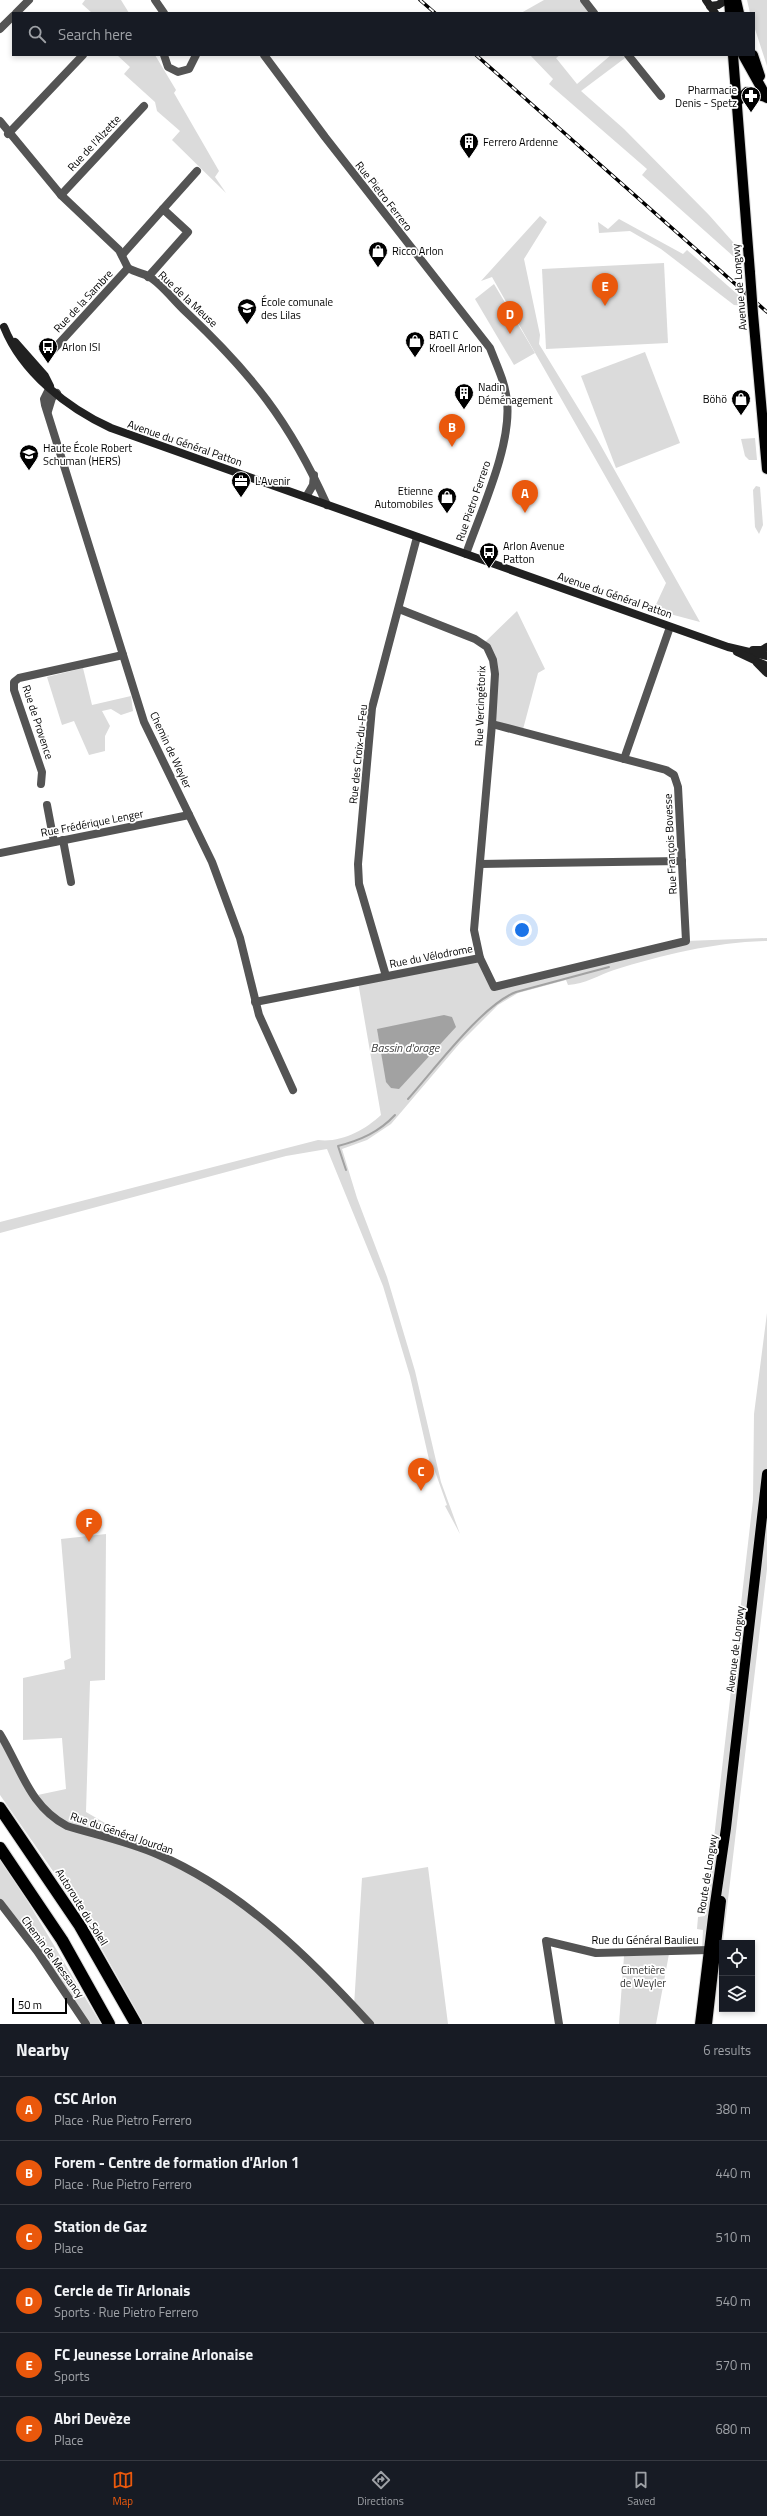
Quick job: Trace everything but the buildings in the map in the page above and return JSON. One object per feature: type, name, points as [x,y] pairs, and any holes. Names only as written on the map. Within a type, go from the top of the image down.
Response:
[{"type":"highway","name":"Autoroute du Soleil","points":[[0,1808],[80,1926],[136,2024]]},
{"type":"highway","points":[[0,1848],[62,1940],[109,2024]]},
{"type":"main road","points":[[708,3],[718,5],[726,0]]},
{"type":"main road","points":[[729,0],[730,12]]},
{"type":"main road","points":[[736,0],[739,12]]},
{"type":"main road","points":[[708,3],[713,12]]},
{"type":"main road","points":[[744,56],[767,98]]},
{"type":"main road","points":[[753,56],[767,98]]},
{"type":"main road","name":"Avenue de Longwy","points":[[732,58],[767,469]]},
{"type":"main road","points":[[736,104],[747,92],[767,98]]},
{"type":"main road","name":"Avenue du Général Patton","points":[[2,324],[20,359],[40,381],[86,415],[111,428],[728,647]]},
{"type":"main road","points":[[728,647],[762,650],[767,646]]},
{"type":"main road","points":[[728,647],[767,656]]},
{"type":"main road","points":[[728,647],[767,666]]},
{"type":"main road","points":[[757,662],[767,672]]},
{"type":"main road","name":"Avenue de Longwy","points":[[726,1828],[767,1474]]},
{"type":"main road","name":"Route de Longwy","points":[[708,2024],[713,1950],[726,1828]]},
{"type":"main road","name":"Route de Longwy","points":[[700,2024],[713,1950]]},
{"type":"street","points":[[17,12],[29,0]]},
{"type":"street","points":[[155,0],[163,12]]},
{"type":"street","points":[[584,0],[593,12]]},
{"type":"street","points":[[0,29],[12,17]]},
{"type":"street","points":[[8,134],[82,56]]},
{"type":"street","points":[[164,56],[168,67],[178,72],[189,69],[196,56]]},
{"type":"street","name":"Rue Pietro Ferrero","points":[[265,56],[325,137],[490,348],[502,375],[507,401],[507,431],[466,554]]},
{"type":"street","points":[[629,56],[661,96]]},
{"type":"street","name":"Rue de l'Alzette","points":[[61,195],[144,106]]},
{"type":"street","points":[[0,121],[8,134],[61,195],[122,255],[128,268]]},
{"type":"street","points":[[122,255],[197,171]]},
{"type":"street","points":[[148,277],[188,232],[162,209]]},
{"type":"street","name":"Rue de la Meuse","points":[[128,268],[148,277],[223,347],[258,386],[280,416],[314,474],[327,505]]},
{"type":"street","name":"Rue de la Sambre","points":[[54,349],[128,268]]},
{"type":"street","name":"Chemin de Weyler","points":[[50,387],[44,398],[144,722],[212,862],[240,938],[255,1002],[263,1025],[292,1090]]},
{"type":"street","points":[[48,411],[49,404],[57,393]]},
{"type":"street","points":[[306,497],[313,485],[314,474]]},
{"type":"street","name":"Rue des Croix-du-Feu","points":[[386,976],[359,884],[358,864],[372,708],[417,536]]},
{"type":"street","name":"Rue Vercingétorix","points":[[399,609],[475,639],[487,647],[493,660],[495,674],[492,724],[474,930],[480,958]]},
{"type":"street","points":[[624,759],[670,627]]},
{"type":"street","name":"Rue de Provence","points":[[41,784],[42,772],[14,690],[14,682],[19,678],[123,655]]},
{"type":"street","name":"Rue François Bovesse","points":[[492,724],[666,770],[674,775],[678,787],[686,941]]},
{"type":"street","points":[[47,805],[54,842]]},
{"type":"street","name":"Rue Frédérique Lenger","points":[[0,853],[189,815]]},
{"type":"street","points":[[63,840],[71,882]]},
{"type":"street","points":[[480,864],[682,861]]},
{"type":"street","name":"Rue du Vélodrome","points":[[255,1002],[480,958],[494,987],[686,941]]},
{"type":"street","name":"Rue du Général Jourdan","points":[[0,1734],[33,1796],[43,1810],[54,1819],[67,1826],[158,1854],[220,1890],[282,1936],[370,2024]]},
{"type":"street","name":"Chemin de Messancy","points":[[0,1903],[41,1958],[86,2024]]},
{"type":"street","name":"Rue du Général Baulieu","points":[[559,2024],[546,1941],[596,1953],[713,1950]]},
{"type":"green space","points":[[85,0],[121,0],[128,12],[91,12],[82,4]]},
{"type":"green space","points":[[544,0],[579,0],[589,12],[523,12]]},
{"type":"green space","points":[[747,0],[767,0],[767,66],[755,29],[755,12],[750,12]]},
{"type":"green space","points":[[118,56],[156,56],[176,90],[174,93],[219,171],[215,177],[226,193],[172,140],[180,131],[157,111],[155,102],[124,74],[130,67]]},
{"type":"green space","points":[[531,56],[559,56],[556,58],[577,84],[610,56],[624,56],[625,58],[581,91],[624,129],[709,215],[740,250],[742,264],[642,175],[647,169],[549,84],[553,79]]},
{"type":"green space","points":[[540,216],[547,222],[524,259],[540,335],[539,344],[596,437],[700,622],[670,614],[663,616],[653,611],[666,583],[492,277],[481,281]]},
{"type":"green space","points":[[619,219],[683,254],[687,250],[744,300],[745,306],[734,305],[661,249],[630,231],[599,233],[598,222],[608,229]]},
{"type":"green space","points":[[664,263],[668,343],[546,349],[542,269]]},
{"type":"green space","points":[[494,284],[535,353],[514,365],[475,299]]},
{"type":"green space","points":[[645,352],[680,443],[616,468],[581,376]]},
{"type":"green space","points":[[755,438],[757,460],[749,460],[745,456],[741,439]]},
{"type":"green space","points":[[756,486],[760,487],[763,525],[759,534],[755,527],[753,490]]},
{"type":"green space","points":[[517,611],[545,669],[538,673],[522,733],[492,724],[495,674],[483,644]]},
{"type":"green space","points":[[83,668],[92,705],[131,696],[133,711],[121,715],[111,709],[102,711],[110,726],[105,736],[105,751],[89,755],[74,721],[62,725],[47,677]]},
{"type":"green space","points":[[767,938],[767,941],[728,944],[670,954],[614,970],[580,983],[568,985],[566,980],[518,993],[498,1005],[460,1043],[391,1124],[367,1140],[342,1149],[357,1198],[387,1277],[415,1371],[441,1482],[460,1534],[445,1506],[447,1505],[432,1463],[430,1464],[410,1376],[383,1286],[327,1149],[286,1156],[0,1233],[0,1222],[318,1140],[344,1137],[368,1126],[381,1115],[358,982],[480,958],[495,987],[686,941]]},
{"type":"green space","points":[[767,1313],[767,1569],[723,1940],[719,1940],[719,1950],[716,1950],[726,1835],[709,1950],[702,1950],[703,1930],[697,1929],[698,1917],[705,1916],[753,1500],[754,1414]]},
{"type":"green space","points":[[106,1534],[105,1680],[90,1681],[86,1812],[105,1823],[103,1837],[158,1854],[243,1905],[354,2006],[362,1878],[428,1867],[448,2024],[144,2024],[78,1907],[0,1795],[0,1734],[33,1796],[66,1789],[62,1738],[23,1740],[23,1678],[65,1669],[64,1661],[71,1658],[61,1539]]},
{"type":"green space","points":[[0,1860],[28,1902],[101,2024],[86,2024],[0,1903]]},
{"type":"green space","name":"Cimetière de Weyler","points":[[669,1954],[656,2024],[619,2024],[624,1956]]},
{"type":"water","name":"Bassin d'orage","points":[[444,1015],[452,1017],[456,1027],[399,1089],[391,1088],[386,1082],[377,1029]]},
{"type":"waterway","points":[[408,1099],[474,1024],[488,1010],[503,999],[516,992],[609,967]]},
{"type":"waterway","points":[[346,1170],[338,1146],[369,1135],[383,1126],[395,1115]]},
{"type":"railway","points":[[420,0],[434,12]]},
{"type":"railway","points":[[477,56],[767,312]]},
{"type":"place","name":"Pharmacie Denis - Spetz","points":[[751,113]]},
{"type":"place","name":"Ferrero Ardenne","points":[[469,159]]},
{"type":"place","name":"Ricco Arlon","points":[[378,268]]},
{"type":"place","name":"FC Jeunesse Lorraine Arlonaise","points":[[605,306]]},
{"type":"place","name":"École comunale des Lilas","points":[[247,325]]},
{"type":"place","name":"Cercle de Tir Arlonais","points":[[510,334]]},
{"type":"place","name":"BATI C Kroell Arlon","points":[[415,358]]},
{"type":"place","name":"Arlon ISI","points":[[48,364]]},
{"type":"place","name":"Nadin Déménagement","points":[[464,410]]},
{"type":"place","name":"Böhö","points":[[741,416]]},
{"type":"place","name":"Forem - Centre de formation d'Arlon 1","points":[[452,447]]},
{"type":"place","name":"Haute École Robert Schuman (HERS)","points":[[29,471]]},
{"type":"place","name":"L'Avenir","points":[[241,498]]},
{"type":"place","name":"CSC Arlon","points":[[525,513]]},
{"type":"place","name":"Etienne Automobiles","points":[[447,514]]},
{"type":"place","name":"Arlon Avenue Patton","points":[[489,569]]},
{"type":"place","name":"Station de Gaz","points":[[421,1491]]},
{"type":"place","name":"Abri Devèze","points":[[89,1542]]}]
